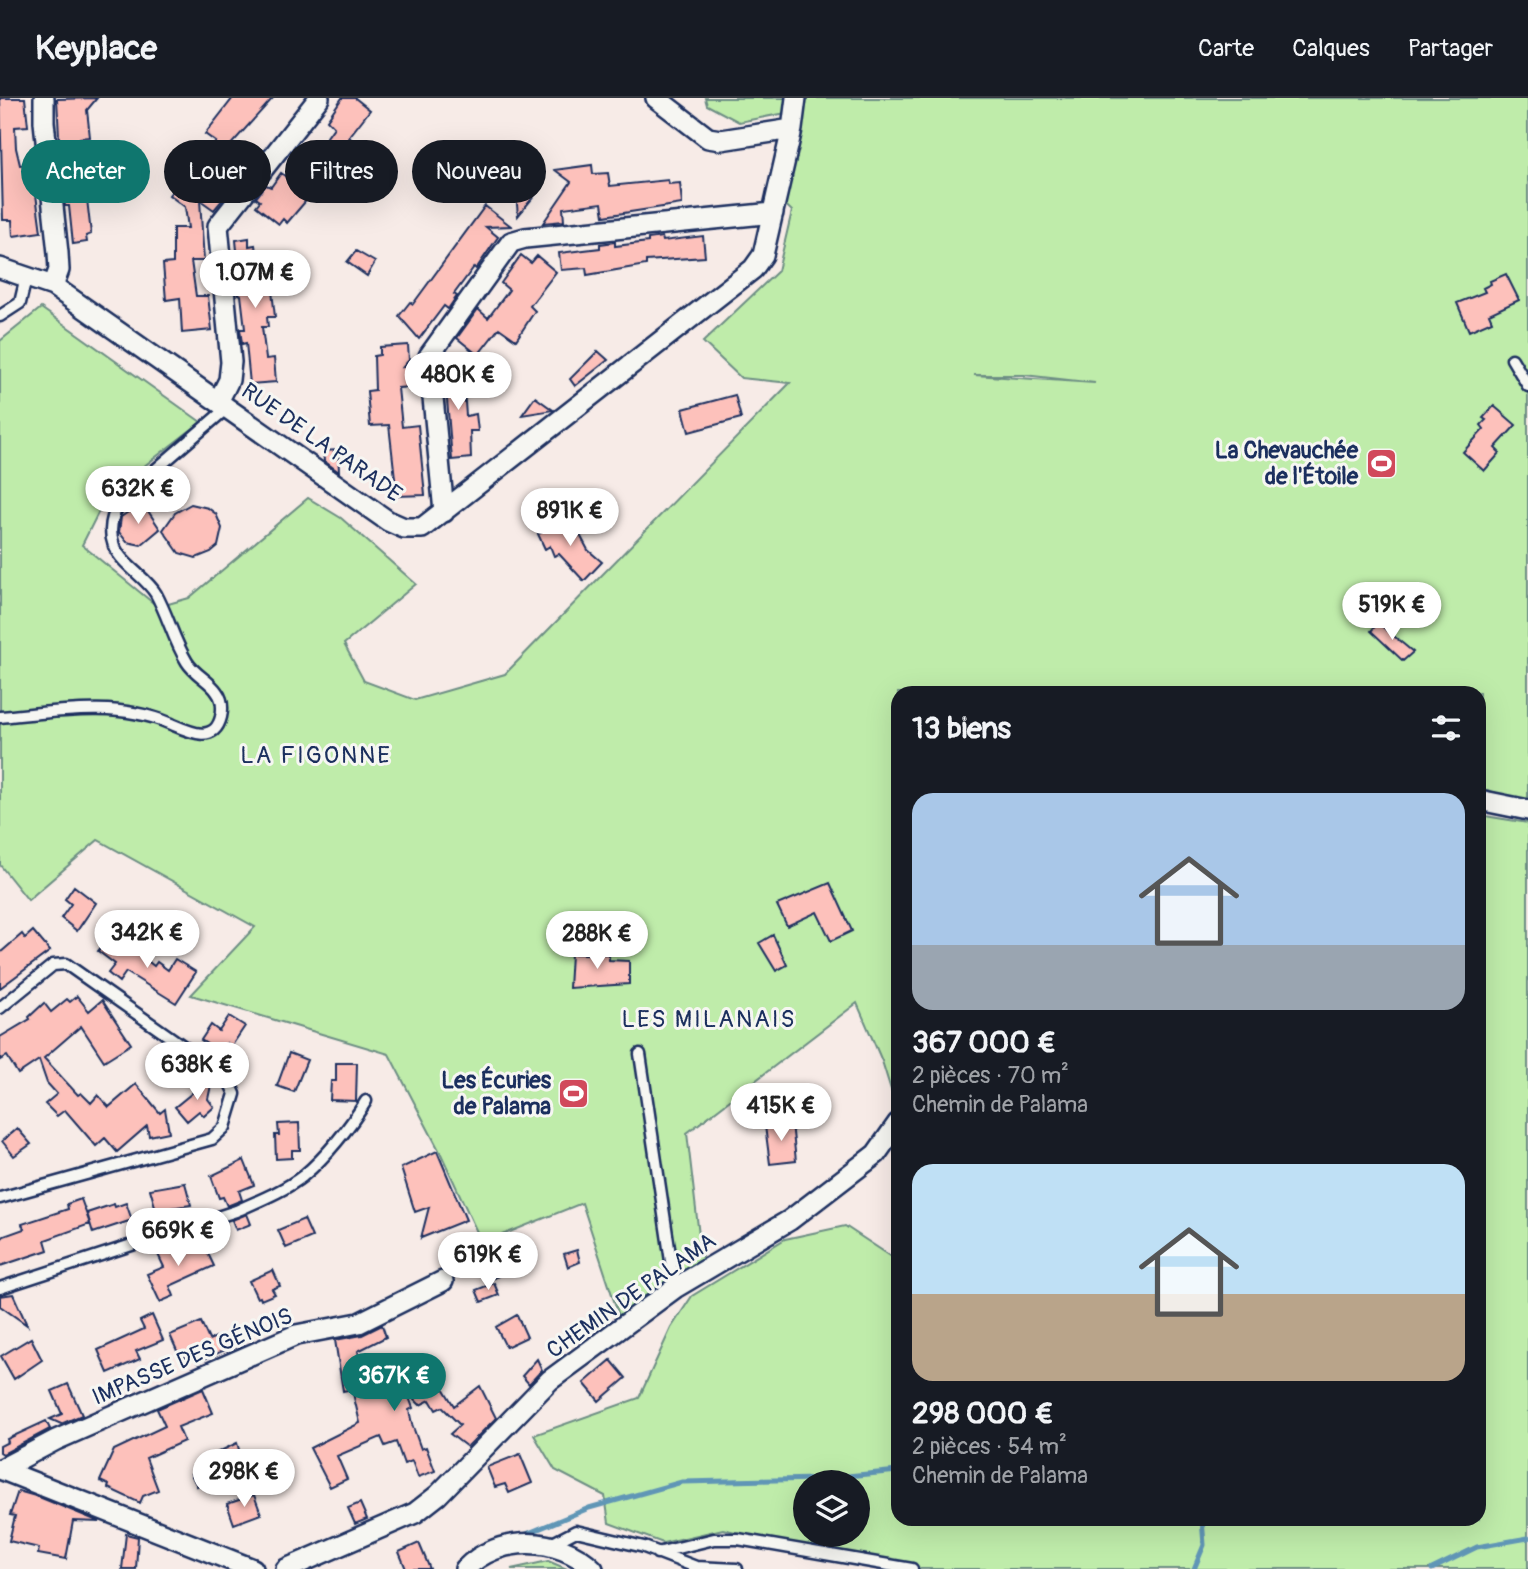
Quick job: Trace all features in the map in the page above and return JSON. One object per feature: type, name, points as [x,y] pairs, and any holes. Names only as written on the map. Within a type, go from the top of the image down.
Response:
[{"type":"street","points":[[44,98],[59,270],[53,286]]},
{"type":"street","points":[[223,403],[231,362],[218,226],[319,98]]},
{"type":"street","points":[[656,98],[708,138],[721,140],[792,130]]},
{"type":"street","name":"RUE DE LA PARADE","points":[[0,268],[53,286],[388,521],[404,528],[422,528],[753,269],[763,255],[792,130],[796,98]]},
{"type":"street","points":[[444,512],[429,356],[511,242],[525,238],[773,214]]},
{"type":"street","points":[[1486,801],[1528,810]]},
{"type":"street","name":"CHEMIN DE PALAMA","points":[[285,1569],[415,1513],[438,1495],[550,1380],[675,1288],[790,1220],[876,1154],[891,1133]]},
{"type":"street","name":"IMPASSE DES GÉNOIS","points":[[0,1469],[56,1440],[296,1335],[359,1323],[443,1281]]},
{"type":"street","points":[[0,1469],[253,1569]]},
{"type":"street","points":[[465,1569],[488,1552],[505,1546],[550,1545],[574,1554],[593,1569]]},
{"type":"street","points":[[482,1569],[505,1546]]},
{"type":"lane","points":[[0,316],[20,303],[24,286],[21,276]]},
{"type":"lane","points":[[1513,359],[1528,386]]},
{"type":"lane","points":[[0,717],[92,709],[162,721],[194,734],[209,734],[218,726],[223,706],[217,691],[193,671],[179,649],[156,593],[115,547],[111,531],[113,512],[124,497],[223,403]]},
{"type":"lane","points":[[0,1008],[53,965],[66,964],[227,1077],[235,1094],[225,1127],[212,1139],[0,1199]]},
{"type":"lane","points":[[640,1054],[675,1288]]},
{"type":"lane","points":[[0,1288],[236,1211],[264,1198],[303,1175],[355,1118],[366,1101]]},
{"type":"lane","points":[[550,1545],[576,1531],[596,1534],[696,1567],[737,1569]]},
{"type":"lane","points":[[657,1553],[714,1539],[738,1539],[912,1569]]},
{"type":"green space","points":[[705,98],[1528,98],[1528,802],[1486,790],[1486,686],[891,686],[891,1090],[882,1061],[857,1003],[687,1133],[702,1261],[679,1275],[676,1268],[670,1282],[620,1319],[582,1203],[482,1243],[441,1154],[389,1054],[191,995],[255,927],[98,840],[28,900],[0,865],[0,341],[41,308],[201,422],[107,495],[82,545],[158,607],[189,598],[308,498],[341,518],[416,584],[344,644],[364,681],[415,700],[505,674],[790,383],[741,378],[703,342],[778,271],[792,211],[770,190],[786,113],[739,122],[707,105]],"holes":[[[974,375],[1024,375],[1095,383]]]},
{"type":"green space","points":[[1486,816],[1528,823],[1528,1569],[890,1569],[798,1547],[870,1547],[870,1470],[793,1470],[793,1546],[723,1529],[663,1543],[609,1523],[605,1496],[555,1470],[534,1435],[639,1398],[671,1328],[692,1296],[785,1239],[845,1226],[891,1256],[891,1526],[1486,1526]]},
{"type":"green space","points":[[548,1561],[567,1569],[511,1569]]},
{"type":"building","points":[[0,98],[25,98],[28,126],[15,127],[16,148],[21,165],[21,203],[37,203],[41,232],[13,236],[12,220],[3,220]]},
{"type":"building","points":[[97,98],[87,110],[90,137],[59,140],[57,99]]},
{"type":"building","points":[[233,98],[273,98],[235,140],[213,140],[205,134]]},
{"type":"building","points":[[342,98],[355,98],[370,110],[349,137],[352,140],[325,140],[334,127],[327,120]]},
{"type":"building","points":[[592,165],[593,174],[608,173],[610,186],[668,180],[669,184],[680,183],[682,204],[604,216],[602,203],[563,208],[564,221],[543,223],[571,182],[555,170]]},
{"type":"building","points":[[281,173],[285,176],[285,203],[304,203],[287,223],[283,219],[279,224],[256,206],[258,203],[271,203],[271,187]]},
{"type":"building","points":[[65,203],[87,203],[91,234],[86,236],[87,242],[73,244],[69,206],[65,206]]},
{"type":"building","points":[[180,203],[200,203],[204,261],[191,261],[196,296],[208,296],[212,330],[182,333],[180,298],[166,300],[163,264],[173,263],[173,228],[188,228],[185,207]]},
{"type":"building","points":[[204,203],[220,203],[214,210]]},
{"type":"building","points":[[517,203],[528,203],[518,216]]},
{"type":"building","points":[[485,206],[511,226],[486,227],[498,237],[476,269],[474,267],[454,294],[457,296],[448,309],[444,306],[419,339],[399,316],[410,302],[413,304]]},
{"type":"building","points":[[703,236],[705,257],[646,261],[646,265],[587,275],[586,268],[561,270],[559,253],[600,248],[600,244],[615,242],[615,246],[648,242],[648,239],[662,237],[663,241]]},
{"type":"building","points":[[249,238],[249,246],[255,245],[256,251],[265,250],[267,292],[272,291],[275,317],[267,317],[268,327],[262,327],[266,359],[274,358],[276,382],[250,384],[246,343],[242,344],[240,329],[245,329],[241,295],[237,293],[236,281],[240,281],[236,240]]},
{"type":"building","points":[[356,251],[375,262],[367,276],[347,262]]},
{"type":"building","points":[[521,255],[531,263],[537,256],[556,272],[530,306],[535,311],[516,340],[499,328],[478,355],[457,338],[478,309],[488,318],[509,290],[501,283]]},
{"type":"building","points":[[1506,274],[1519,300],[1489,314],[1492,321],[1469,331],[1457,303],[1485,292],[1483,288],[1491,284],[1490,281]]},
{"type":"building","points":[[408,345],[409,360],[403,367],[409,366],[411,387],[398,388],[402,427],[418,425],[425,495],[397,496],[389,425],[370,426],[367,391],[375,390],[374,356],[380,355],[380,347]]},
{"type":"building","points":[[598,351],[608,360],[575,386],[570,379]]},
{"type":"building","points":[[462,361],[466,416],[476,414],[478,431],[470,431],[471,458],[452,460],[444,363]]},
{"type":"building","points":[[735,395],[741,418],[689,432],[683,409]]},
{"type":"building","points":[[535,397],[553,410],[522,415]]},
{"type":"building","points":[[1494,406],[1516,425],[1495,448],[1500,453],[1484,471],[1463,452],[1484,429],[1481,425],[1486,420],[1483,418]]},
{"type":"building","points":[[338,450],[339,472],[324,461],[323,451]]},
{"type":"building","points":[[191,504],[208,508],[216,514],[222,528],[218,546],[196,558],[179,553],[163,530],[175,513]]},
{"type":"building","points":[[134,508],[148,511],[160,529],[141,545],[127,542],[119,532],[121,517]]},
{"type":"building","points":[[571,518],[588,550],[602,562],[584,581],[559,554],[554,556],[550,546],[545,549],[538,534]]},
{"type":"building","points":[[1378,623],[1413,652],[1403,661],[1371,631]]},
{"type":"building","points":[[830,883],[852,931],[831,941],[817,912],[787,926],[777,905]]},
{"type":"building","points":[[74,886],[96,903],[77,931],[61,918],[71,904],[65,899]]},
{"type":"building","points":[[33,931],[50,951],[0,988],[0,953],[22,934],[25,938]]},
{"type":"building","points":[[773,935],[787,965],[776,971],[759,943]]},
{"type":"building","points":[[110,936],[118,942],[120,939],[154,966],[157,962],[168,970],[175,959],[196,972],[176,1003],[126,972],[119,982],[108,973],[115,964],[98,951]]},
{"type":"building","points":[[571,954],[609,954],[609,960],[629,961],[629,984],[569,988]]},
{"type":"building","points":[[77,996],[89,1011],[102,1000],[131,1044],[104,1061],[81,1026],[44,1058],[78,1095],[81,1093],[91,1103],[98,1095],[109,1107],[136,1084],[160,1113],[165,1109],[169,1132],[149,1136],[147,1126],[117,1152],[105,1138],[96,1146],[65,1110],[57,1116],[45,1104],[57,1094],[47,1083],[39,1060],[18,1074],[7,1056],[0,1060],[0,1037],[30,1019],[44,1003],[51,1012],[67,999],[70,1002]]},
{"type":"building","points":[[229,1016],[245,1026],[231,1047],[227,1043],[220,1053],[201,1040],[211,1025],[219,1031]]},
{"type":"building","points":[[289,1053],[307,1060],[294,1092],[277,1086]]},
{"type":"building","points":[[336,1063],[357,1063],[356,1101],[330,1100],[331,1081],[336,1081]]},
{"type":"building","points":[[213,1076],[208,1099],[214,1107],[204,1116],[199,1111],[187,1121],[175,1107]]},
{"type":"building","points":[[299,1123],[300,1150],[292,1150],[292,1158],[276,1159],[275,1135],[279,1135],[278,1124]]},
{"type":"building","points":[[792,1123],[796,1161],[770,1164],[765,1126]]},
{"type":"building","points":[[17,1128],[31,1144],[14,1156],[2,1141]]},
{"type":"building","points":[[437,1151],[466,1220],[421,1238],[429,1207],[415,1212],[401,1168]]},
{"type":"building","points":[[244,1160],[254,1185],[239,1191],[242,1200],[227,1206],[223,1197],[219,1198],[211,1176]]},
{"type":"building","points":[[185,1183],[191,1205],[156,1210],[150,1189]]},
{"type":"building","points":[[81,1199],[90,1224],[45,1240],[48,1250],[0,1266],[0,1240],[4,1236],[24,1229],[22,1224],[68,1209],[67,1204]]},
{"type":"building","points":[[126,1203],[132,1220],[93,1233],[87,1213]]},
{"type":"building","points":[[247,1214],[251,1224],[236,1230],[232,1220]]},
{"type":"building","points":[[304,1219],[312,1237],[286,1248],[278,1230]]},
{"type":"building","points":[[202,1241],[214,1266],[170,1286],[174,1296],[160,1302],[147,1274],[164,1267],[155,1248],[168,1242],[174,1254]]},
{"type":"building","points":[[577,1250],[580,1262],[568,1267],[564,1254]]},
{"type":"building","points":[[491,1258],[498,1276],[486,1282],[478,1264]]},
{"type":"building","points":[[273,1270],[280,1286],[272,1289],[275,1294],[261,1300],[260,1297],[257,1298],[249,1281]]},
{"type":"building","points":[[494,1283],[499,1295],[481,1302],[476,1290]]},
{"type":"building","points":[[13,1294],[27,1325],[0,1306],[0,1296]]},
{"type":"building","points":[[152,1315],[163,1340],[136,1351],[140,1359],[108,1373],[98,1350],[144,1329],[140,1321]]},
{"type":"building","points":[[517,1315],[527,1337],[506,1347],[496,1327]]},
{"type":"building","points":[[201,1322],[209,1340],[219,1336],[225,1350],[197,1362],[195,1355],[186,1359],[182,1352],[178,1353],[170,1335]]},
{"type":"building","points":[[382,1325],[386,1337],[358,1351],[364,1379],[376,1377],[377,1386],[401,1378],[404,1388],[434,1373],[454,1406],[480,1386],[496,1418],[467,1447],[450,1434],[460,1425],[442,1407],[436,1410],[430,1400],[420,1405],[407,1392],[413,1408],[409,1410],[412,1424],[421,1449],[426,1447],[435,1471],[418,1477],[412,1461],[404,1464],[396,1442],[385,1446],[381,1437],[337,1456],[347,1479],[330,1487],[310,1448],[360,1423],[352,1389],[343,1391],[335,1340],[362,1335]]},
{"type":"building","points":[[31,1338],[42,1360],[14,1379],[1,1356]]},
{"type":"building","points":[[537,1359],[542,1370],[529,1384],[522,1376]]},
{"type":"building","points":[[611,1360],[626,1378],[599,1401],[584,1383]]},
{"type":"building","points":[[68,1384],[82,1415],[61,1424],[50,1419],[62,1414],[52,1391]]},
{"type":"building","points":[[203,1389],[213,1413],[178,1427],[184,1441],[146,1458],[158,1490],[143,1496],[140,1503],[108,1488],[109,1485],[100,1481],[114,1450],[165,1426],[157,1409]]},
{"type":"building","points":[[46,1421],[50,1429],[3,1454],[0,1452],[0,1446],[8,1442],[7,1439]]},
{"type":"building","points":[[237,1443],[244,1466],[231,1473],[229,1468],[197,1486],[191,1474],[209,1465],[206,1458]]},
{"type":"building","points":[[520,1454],[532,1483],[509,1493],[505,1484],[495,1487],[487,1467]]},
{"type":"building","points":[[18,1491],[100,1522],[73,1521],[66,1559],[38,1554],[39,1548],[9,1541],[15,1516],[10,1515]]},
{"type":"building","points":[[254,1495],[261,1514],[234,1524],[227,1504]]},
{"type":"building","points":[[360,1503],[367,1519],[355,1524],[348,1508]]},
{"type":"building","points":[[126,1534],[138,1537],[136,1569],[122,1569]]},
{"type":"building","points":[[419,1543],[430,1569],[406,1569],[399,1552]]},
{"type":"waterway","points":[[524,1535],[589,1508],[682,1482],[817,1479],[891,1472]]},
{"type":"waterway","points":[[1194,1569],[1204,1545],[1203,1526]]},
{"type":"waterway","points":[[1432,1569],[1477,1547],[1528,1538]]},
{"type":"place","name":"La Chevauchée de l'Étoile","points":[[1381,463]]},
{"type":"place","name":"Les Écuries de Palama","points":[[574,1093]]},
{"type":"district","name":"LA FIGONNE","points":[[316,755]]},
{"type":"district","name":"LES MILANAIS","points":[[709,1019]]}]
